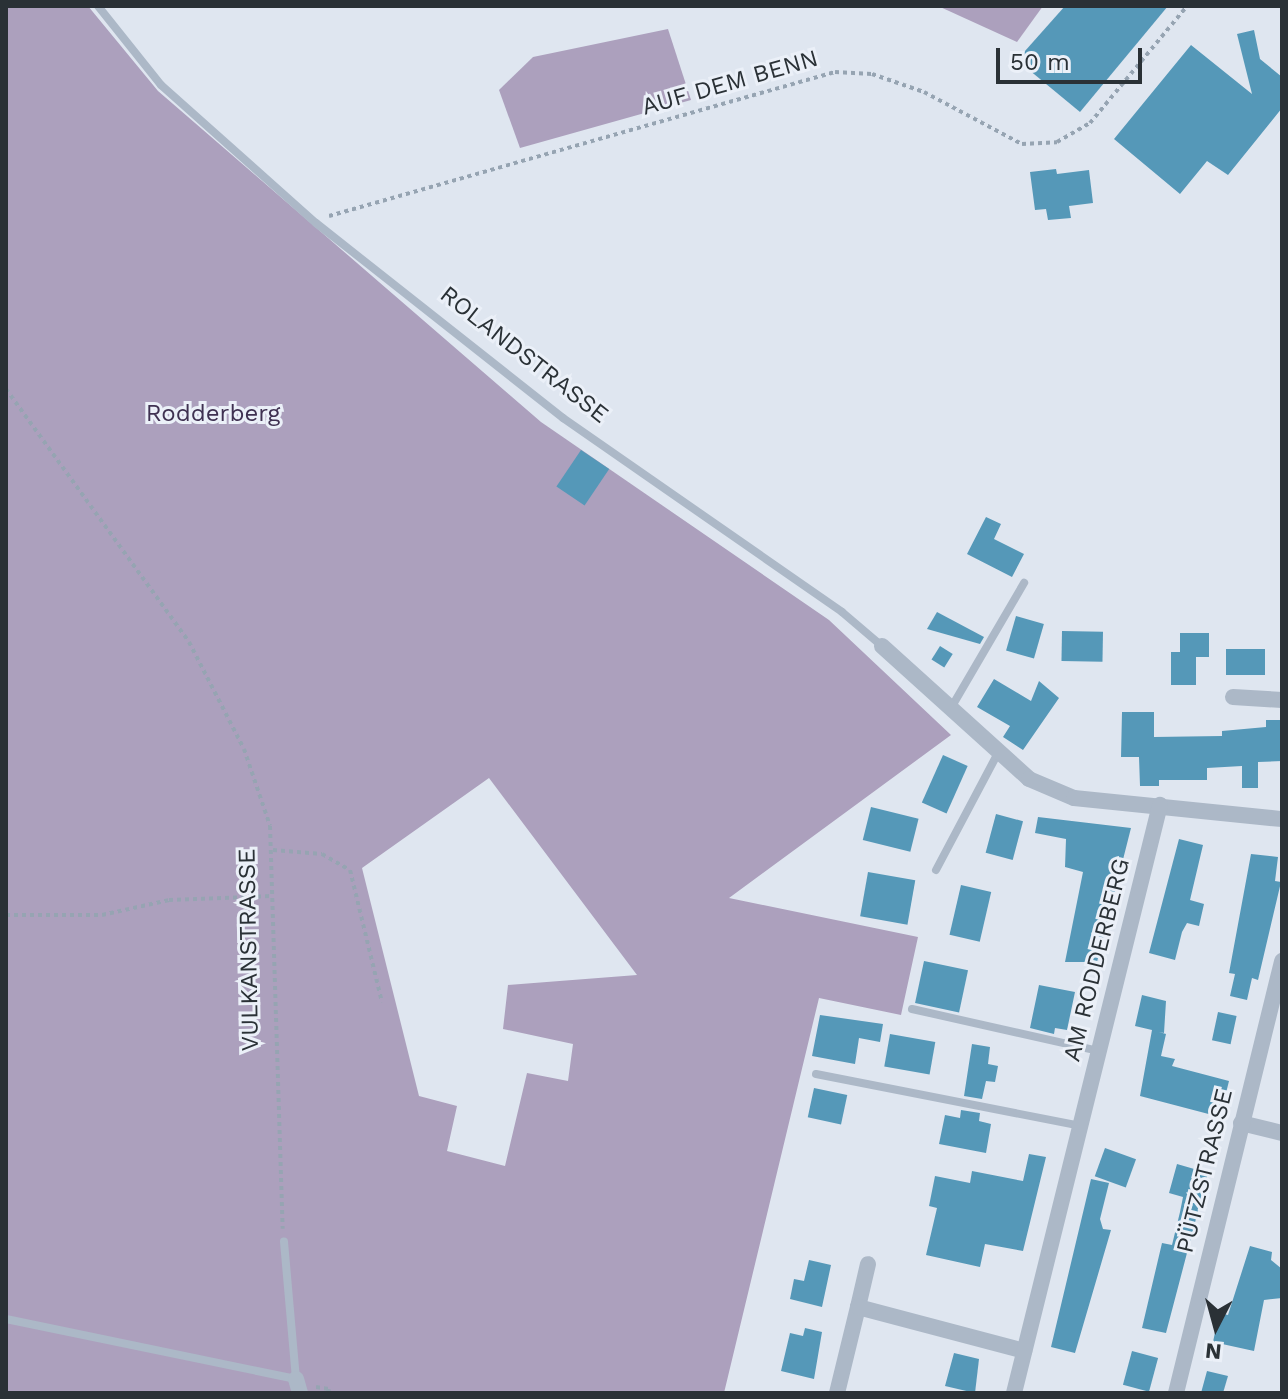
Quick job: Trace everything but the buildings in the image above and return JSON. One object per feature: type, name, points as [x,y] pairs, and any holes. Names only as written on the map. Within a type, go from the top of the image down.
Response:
[{"type":"street","name":"ROLANDSTRASSE","points":[[882,646],[951,708],[997,755],[1029,779],[1074,798],[1282,819]]},
{"type":"street","points":[[1233,697],[1282,700]]},
{"type":"street","name":"AM RODDERBERG","points":[[1014,1393],[1160,805]]},
{"type":"street","name":"PÜTZSTRASSE","points":[[1176,1393],[1282,961]]},
{"type":"street","points":[[1241,1123],[1282,1133]]},
{"type":"street","points":[[837,1393],[868,1264]]},
{"type":"street","points":[[858,1307],[1024,1351]]},
{"type":"lane","name":"ROLANDSTRASSE","points":[[98,6],[161,85],[316,223],[563,418],[842,612],[882,646]]},
{"type":"lane","points":[[951,708],[1024,583]]},
{"type":"lane","points":[[936,870],[997,755]]},
{"type":"lane","points":[[912,1009],[1099,1052]]},
{"type":"lane","points":[[816,1074],[1082,1126]]},
{"type":"lane","points":[[6,1319],[298,1386],[284,1242]]},
{"type":"path","name":"AUF DEM BENN","points":[[316,223],[339,210],[835,72],[872,74],[924,92],[1022,144],[1057,142],[1090,123],[1187,6]]},
{"type":"path","name":"VULKANSTRASSE","points":[[6,389],[189,642],[244,749],[273,850],[271,896],[284,1242]]},
{"type":"path","points":[[273,850],[322,854],[350,870],[382,1002]]},
{"type":"path","points":[[6,915],[102,915],[169,900],[271,896]]},
{"type":"green space","name":"Rodderberg","points":[[6,6],[88,6],[158,91],[541,422],[829,620],[951,735],[729,898],[918,937],[901,1015],[819,998],[724,1393],[6,1393]],"holes":[[[489,778],[637,975],[508,985],[503,1029],[573,1044],[568,1081],[527,1073],[505,1166],[447,1151],[457,1106],[419,1096],[362,868]]]},
{"type":"green space","points":[[938,6],[1043,6],[1017,42]]},
{"type":"green space","points":[[668,29],[691,100],[520,148],[499,90],[533,57]]}]
